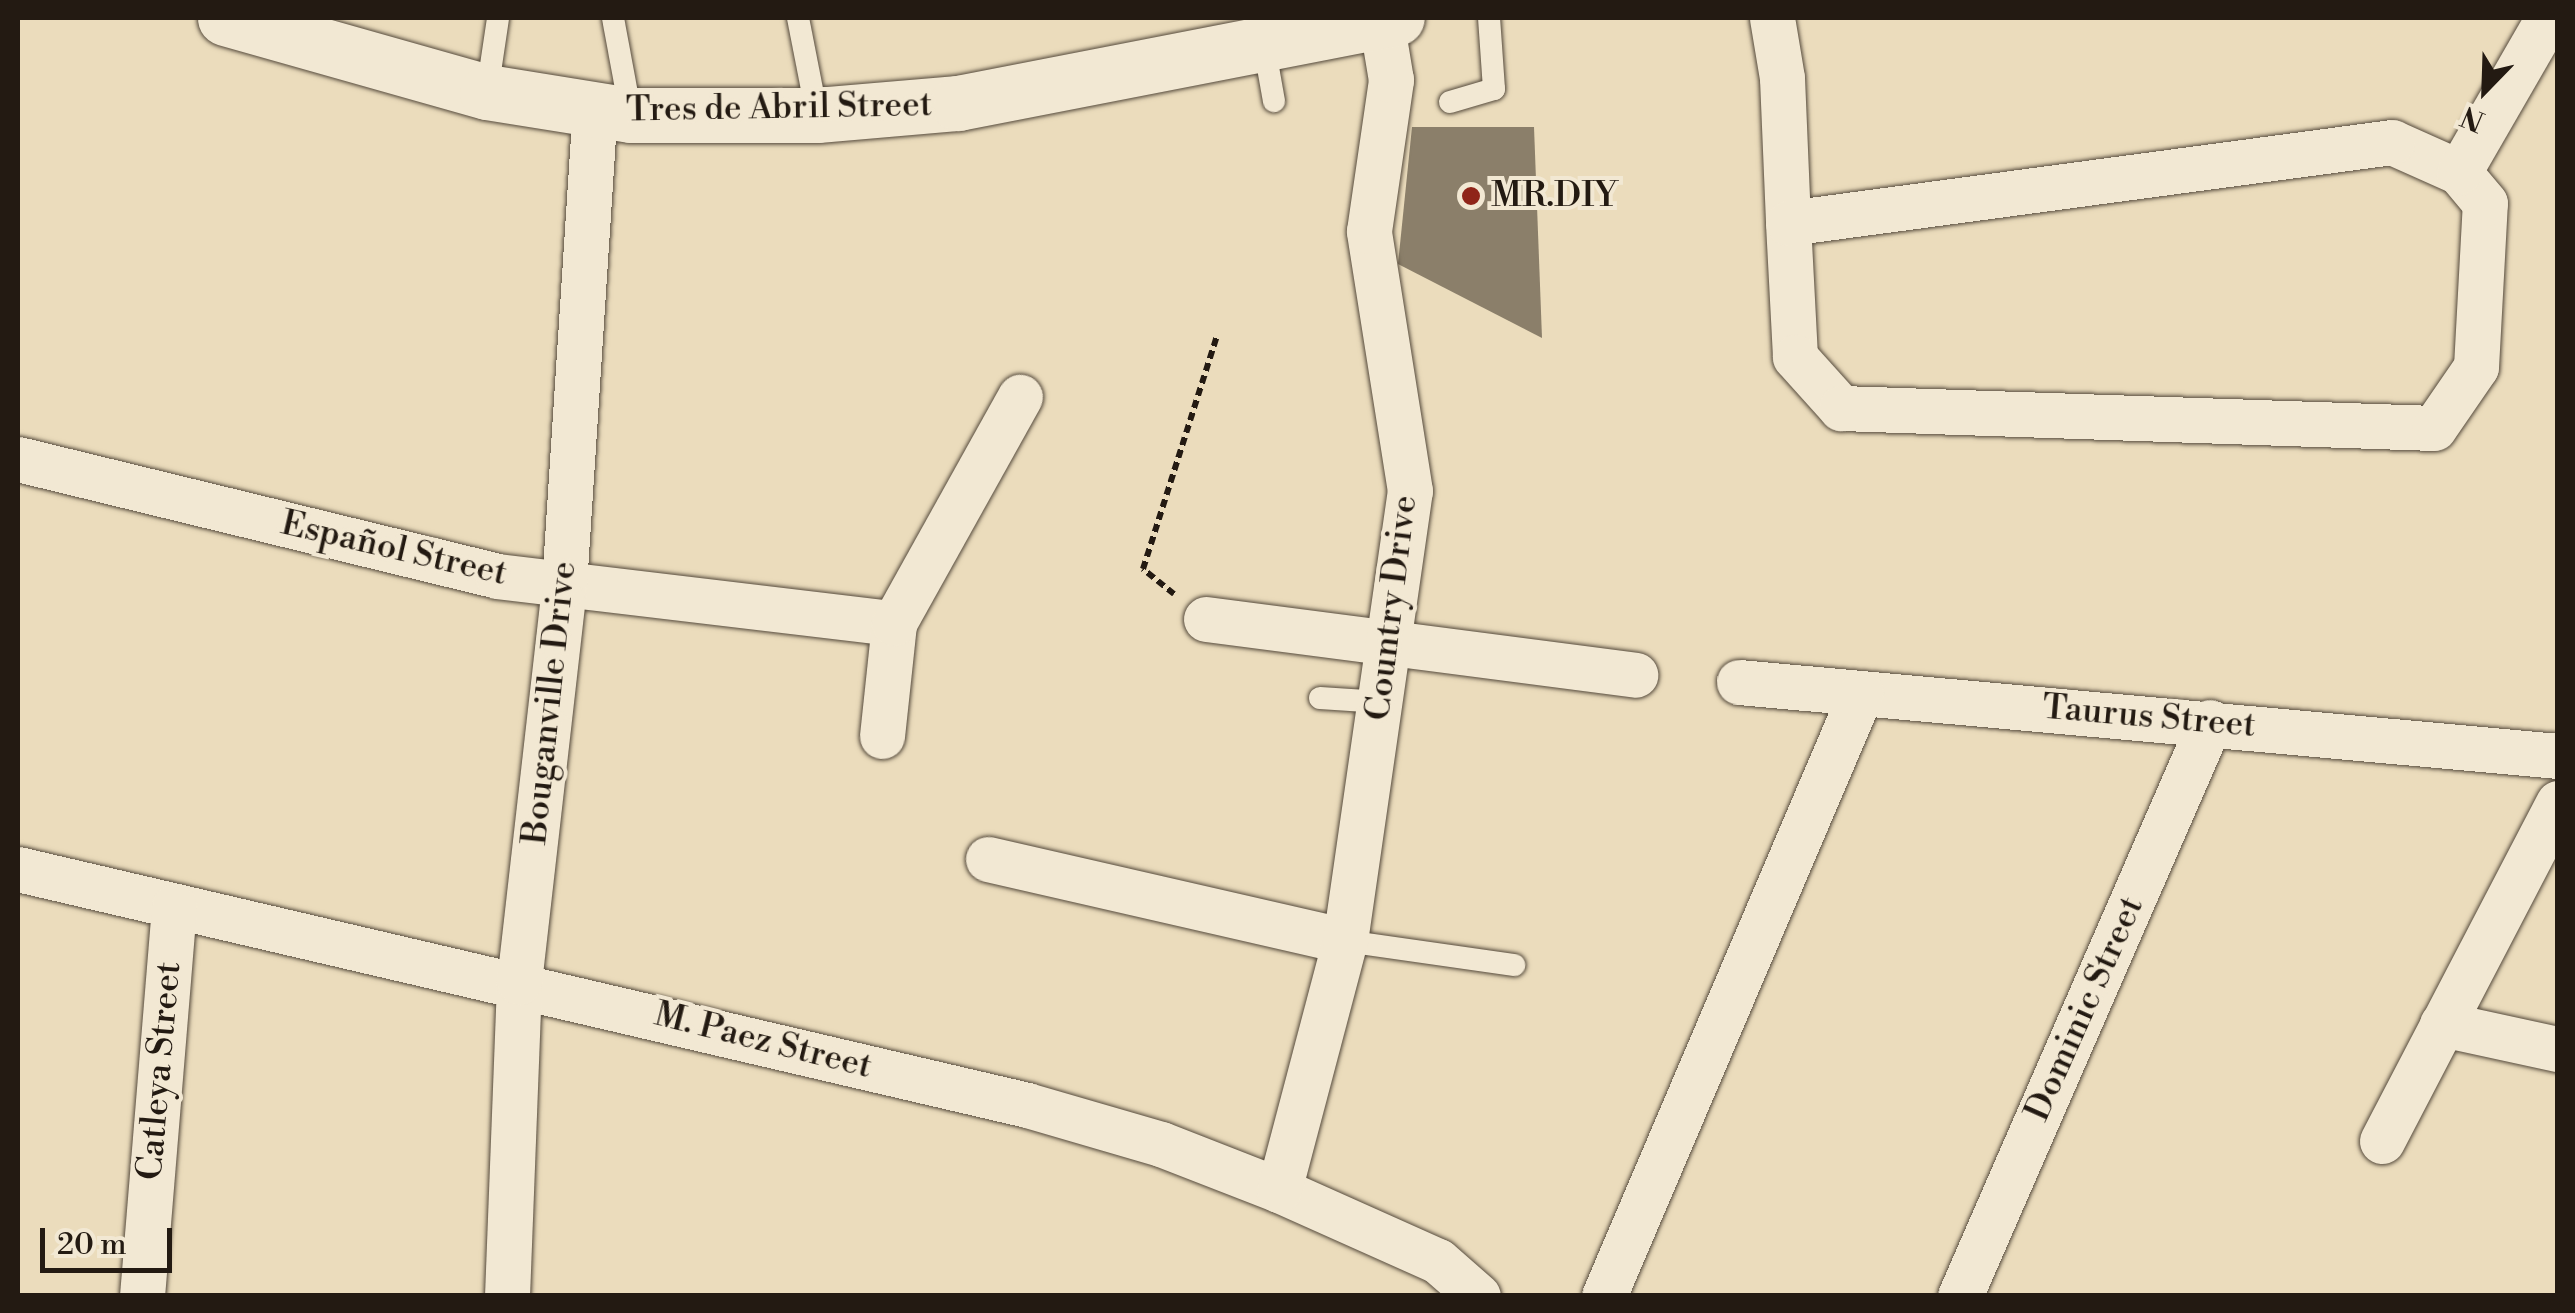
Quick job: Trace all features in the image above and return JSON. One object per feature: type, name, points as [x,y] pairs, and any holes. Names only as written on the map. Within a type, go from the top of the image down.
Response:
[{"type":"street","name":"Tres de Abril Street","points":[[225,18],[487,92],[614,113],[816,114],[958,103],[1261,31],[1389,19]]},
{"type":"street","points":[[1772,18],[1794,357],[1842,408],[2434,428],[2476,368],[2485,202],[2459,172],[2392,142],[1788,223]]},
{"type":"street","points":[[2459,172],[2548,18]]},
{"type":"street","name":"Country Drive","points":[[1279,1190],[1345,941],[1410,491],[1369,230],[1391,80],[1389,19]]},
{"type":"street","name":"Bouganville Drive","points":[[507,1296],[518,982],[614,113]]},
{"type":"street","points":[[882,736],[894,623],[1020,398]]},
{"type":"street","name":"Español Street","points":[[18,458],[497,576],[894,623]]},
{"type":"street","points":[[1206,618],[1390,639],[1634,675]]},
{"type":"street","name":"Taurus Street","points":[[1740,682],[2558,756]]},
{"type":"street","points":[[1604,1296],[1862,693]]},
{"type":"street","name":"Dominic Street","points":[[1960,1296],[2210,722]]},
{"type":"street","points":[[2382,1141],[2558,803]]},
{"type":"street","points":[[988,859],[1345,941]]},
{"type":"street","name":"M. Paez Street","points":[[18,869],[518,982],[1027,1105],[1161,1144],[1279,1190],[1438,1261],[1478,1296]]},
{"type":"street","name":"Catleya Street","points":[[142,1296],[174,906]]},
{"type":"street","points":[[2442,1024],[2558,1050]]},
{"type":"lane","points":[[487,92],[498,18]]},
{"type":"lane","points":[[798,18],[816,114]]},
{"type":"lane","points":[[1450,102],[1494,89],[1488,18]]},
{"type":"lane","points":[[614,113],[621,19]]},
{"type":"lane","points":[[1261,31],[1274,101]]},
{"type":"lane","points":[[1320,698],[1381,702]]},
{"type":"lane","points":[[1345,941],[1514,965]]},
{"type":"path","points":[[1206,618],[1143,569],[1217,336]]},
{"type":"building","name":"MR.DIY","points":[[1412,127],[1534,127],[1542,338],[1398,264]]},
{"type":"place","name":"MR.DIY","points":[[1471,196]]}]
